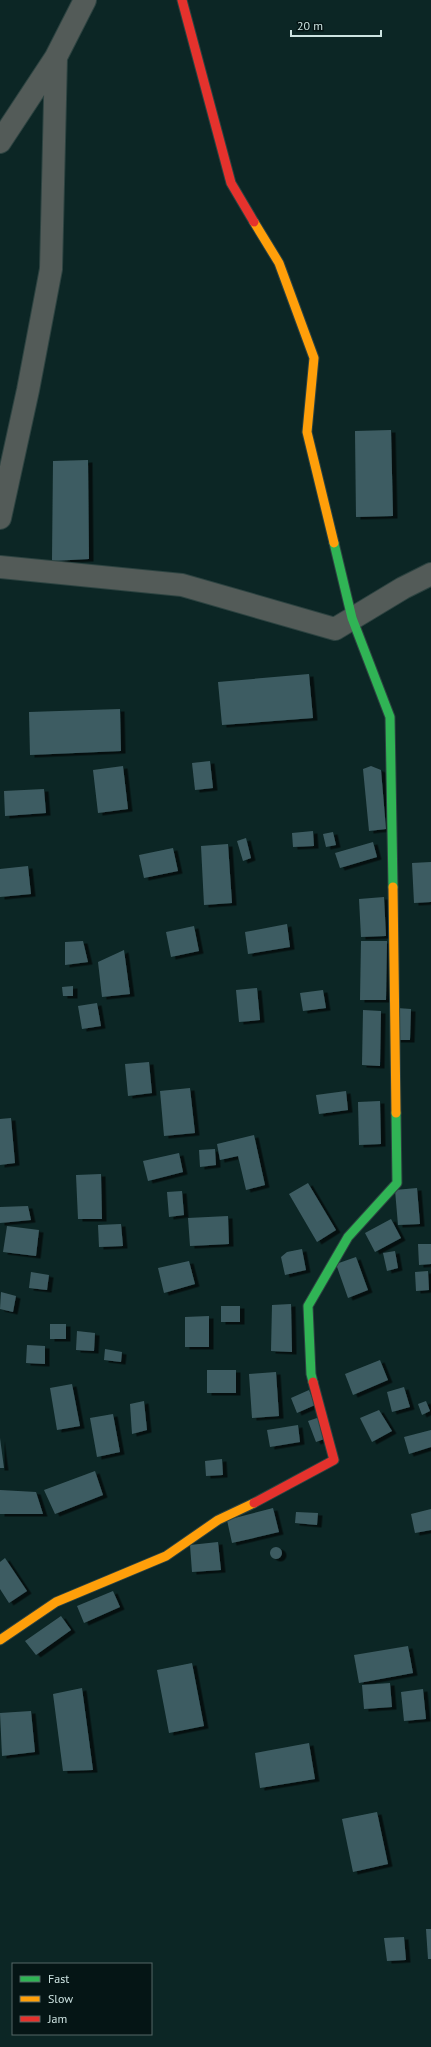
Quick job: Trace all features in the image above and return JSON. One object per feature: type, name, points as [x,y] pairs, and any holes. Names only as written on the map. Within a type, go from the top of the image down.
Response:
[{"type":"street","points":[[0,142],[56,57],[85,0]]},
{"type":"street","points":[[0,1640],[56,1602],[166,1556],[218,1520],[281,1490],[334,1460],[311,1374],[308,1306],[348,1237],[397,1183],[390,717],[352,618],[307,432],[314,358],[279,263],[231,183],[182,0]]},
{"type":"street","points":[[0,518],[28,390],[51,269],[56,57]]},
{"type":"street","points":[[0,567],[182,585],[335,629],[403,588],[431,574]]},
{"type":"building","points":[[391,430],[393,516],[356,517],[355,431]]},
{"type":"building","points":[[88,460],[89,559],[52,561],[53,461]]},
{"type":"building","points":[[309,674],[313,718],[222,725],[218,682]]},
{"type":"building","points":[[120,709],[121,751],[30,755],[29,712]]},
{"type":"building","points":[[210,761],[213,788],[195,790],[192,763]]},
{"type":"building","points":[[123,766],[128,809],[98,813],[93,770]]},
{"type":"building","points":[[371,766],[381,770],[386,829],[369,831],[363,769]]},
{"type":"building","points":[[44,789],[46,813],[5,816],[4,791]]},
{"type":"building","points":[[313,831],[314,846],[293,847],[292,833]]},
{"type":"building","points":[[333,832],[336,845],[326,847],[323,834]]},
{"type":"building","points":[[246,838],[251,858],[243,861],[237,841]]},
{"type":"building","points":[[373,842],[377,857],[340,868],[335,853]]},
{"type":"building","points":[[228,844],[232,903],[204,905],[201,846]]},
{"type":"building","points":[[173,848],[178,871],[144,878],[139,855]]},
{"type":"building","points":[[431,862],[431,902],[414,903],[412,863]]},
{"type":"building","points":[[28,866],[31,894],[0,897],[0,869]]},
{"type":"building","points":[[384,897],[386,936],[361,937],[359,899]]},
{"type":"building","points":[[287,924],[290,947],[248,954],[245,932]]},
{"type":"building","points":[[194,926],[199,951],[171,957],[166,932]]},
{"type":"building","points":[[83,941],[88,962],[65,965],[65,942]]},
{"type":"building","points":[[361,941],[387,941],[386,1000],[360,1000]]},
{"type":"building","points":[[124,950],[130,994],[102,997],[98,962]]},
{"type":"building","points":[[73,986],[73,996],[63,996],[62,987]]},
{"type":"building","points":[[257,988],[260,1020],[239,1022],[236,990]]},
{"type":"building","points":[[323,990],[326,1008],[303,1011],[300,993]]},
{"type":"building","points":[[97,1003],[101,1026],[82,1029],[78,1006]]},
{"type":"building","points":[[397,1008],[411,1009],[410,1040],[396,1040]]},
{"type":"building","points":[[363,1010],[381,1011],[380,1066],[362,1065]]},
{"type":"building","points":[[149,1062],[152,1093],[128,1096],[125,1064]]},
{"type":"building","points":[[190,1088],[195,1133],[164,1136],[160,1091]]},
{"type":"building","points":[[346,1091],[348,1110],[319,1114],[316,1095]]},
{"type":"building","points":[[380,1101],[381,1144],[359,1145],[358,1102]]},
{"type":"building","points":[[11,1118],[15,1163],[0,1165],[0,1119]]},
{"type":"building","points":[[254,1135],[265,1185],[246,1190],[238,1156],[220,1160],[217,1144]]},
{"type":"building","points":[[215,1149],[216,1165],[200,1167],[199,1150]]},
{"type":"building","points":[[179,1153],[183,1172],[148,1181],[143,1161]]},
{"type":"building","points":[[101,1174],[102,1219],[78,1219],[76,1175]]},
{"type":"building","points":[[308,1183],[336,1230],[317,1242],[289,1194]]},
{"type":"building","points":[[417,1188],[420,1224],[398,1225],[395,1190]]},
{"type":"building","points":[[182,1191],[184,1215],[169,1217],[167,1192]]},
{"type":"building","points":[[28,1206],[31,1220],[0,1223],[0,1207]]},
{"type":"building","points":[[228,1216],[229,1244],[190,1246],[188,1218]]},
{"type":"building","points":[[391,1219],[401,1238],[375,1252],[365,1233]]},
{"type":"building","points":[[121,1224],[123,1246],[99,1247],[98,1225]]},
{"type":"building","points":[[7,1226],[39,1230],[36,1256],[3,1252]]},
{"type":"building","points":[[418,1244],[431,1244],[431,1264],[419,1265]]},
{"type":"building","points":[[302,1249],[306,1270],[285,1275],[281,1257],[287,1252]]},
{"type":"building","points":[[395,1251],[398,1268],[387,1271],[383,1253]]},
{"type":"building","points":[[356,1257],[368,1290],[348,1298],[336,1264]]},
{"type":"building","points":[[189,1261],[195,1284],[164,1293],[158,1268]]},
{"type":"building","points":[[428,1271],[429,1290],[416,1291],[415,1272]]},
{"type":"building","points":[[31,1272],[49,1275],[47,1290],[29,1288]]},
{"type":"building","points":[[1,1292],[16,1296],[13,1312],[0,1309]]},
{"type":"building","points":[[291,1304],[292,1352],[271,1351],[272,1305]]},
{"type":"building","points":[[221,1306],[240,1306],[240,1322],[221,1322]]},
{"type":"building","points":[[209,1316],[209,1347],[185,1347],[185,1317]]},
{"type":"building","points":[[50,1324],[66,1324],[66,1339],[50,1339]]},
{"type":"building","points":[[77,1331],[95,1333],[94,1351],[76,1350]]},
{"type":"building","points":[[27,1345],[45,1346],[45,1364],[26,1363]]},
{"type":"building","points":[[105,1349],[122,1352],[121,1362],[104,1360]]},
{"type":"building","points":[[380,1360],[388,1380],[353,1395],[345,1374]]},
{"type":"building","points":[[207,1370],[236,1370],[236,1393],[207,1393]]},
{"type":"building","points":[[276,1372],[279,1416],[252,1418],[249,1374]]},
{"type":"building","points":[[72,1384],[80,1426],[57,1430],[50,1388]]},
{"type":"building","points":[[404,1387],[410,1407],[392,1412],[387,1392]]},
{"type":"building","points":[[309,1390],[315,1405],[297,1413],[291,1398]]},
{"type":"building","points":[[144,1401],[147,1430],[132,1434],[130,1404]]},
{"type":"building","points":[[426,1401],[430,1411],[422,1415],[418,1404]]},
{"type":"building","points":[[379,1410],[392,1431],[372,1442],[360,1418]]},
{"type":"building","points":[[113,1414],[120,1452],[97,1457],[90,1418]]},
{"type":"building","points":[[320,1417],[327,1438],[316,1442],[308,1421]]},
{"type":"building","points":[[298,1425],[300,1442],[270,1447],[267,1430]]},
{"type":"building","points":[[431,1430],[431,1447],[409,1454],[404,1437]]},
{"type":"building","points":[[0,1438],[4,1468],[0,1468]]},
{"type":"building","points":[[222,1459],[223,1475],[206,1476],[205,1461]]},
{"type":"building","points":[[95,1471],[103,1495],[55,1514],[44,1490]]},
{"type":"building","points":[[0,1490],[36,1492],[43,1514],[0,1514]]},
{"type":"building","points":[[273,1508],[279,1532],[232,1543],[227,1520]]},
{"type":"building","points":[[431,1509],[431,1530],[415,1533],[411,1514]]},
{"type":"building","points":[[296,1512],[318,1513],[317,1525],[295,1523]]},
{"type":"building","points":[[218,1542],[221,1570],[192,1572],[190,1545]]},
{"type":"building","points":[[274,1547],[278,1547],[282,1553],[278,1559],[274,1559],[270,1555],[270,1551]]},
{"type":"building","points":[[5,1558],[27,1591],[9,1603],[0,1589],[0,1562]]},
{"type":"building","points":[[113,1591],[120,1607],[84,1623],[77,1606]]},
{"type":"building","points":[[61,1616],[71,1630],[36,1655],[25,1641]]},
{"type":"building","points":[[408,1646],[413,1673],[359,1683],[354,1655]]},
{"type":"building","points":[[192,1663],[204,1726],[169,1733],[157,1670]]},
{"type":"building","points":[[390,1683],[392,1707],[364,1709],[362,1685]]},
{"type":"building","points":[[82,1688],[93,1770],[63,1771],[53,1694]]},
{"type":"building","points":[[423,1689],[426,1719],[404,1721],[401,1692]]},
{"type":"building","points":[[31,1711],[35,1752],[2,1756],[0,1713]]},
{"type":"building","points":[[309,1743],[315,1779],[260,1788],[255,1753]]},
{"type":"building","points":[[377,1812],[388,1864],[353,1872],[342,1819]]},
{"type":"building","points":[[426,1929],[431,1929],[431,1959],[428,1959]]},
{"type":"building","points":[[404,1937],[406,1960],[387,1961],[384,1938]]},
{"type":"traffic: fast","points":[[334,543],[352,618],[390,717],[393,887]]},
{"type":"traffic: fast","points":[[313,1382],[311,1374],[308,1306],[348,1237],[397,1183],[396,1113]]},
{"type":"traffic: slow","points":[[254,222],[279,263],[314,358],[307,432],[334,543]]},
{"type":"traffic: slow","points":[[393,887],[396,1113]]},
{"type":"traffic: slow","points":[[0,1640],[56,1602],[166,1556],[218,1520],[254,1503]]},
{"type":"traffic: jam","points":[[182,0],[231,183],[254,222]]},
{"type":"traffic: jam","points":[[254,1503],[334,1460],[313,1382]]}]
